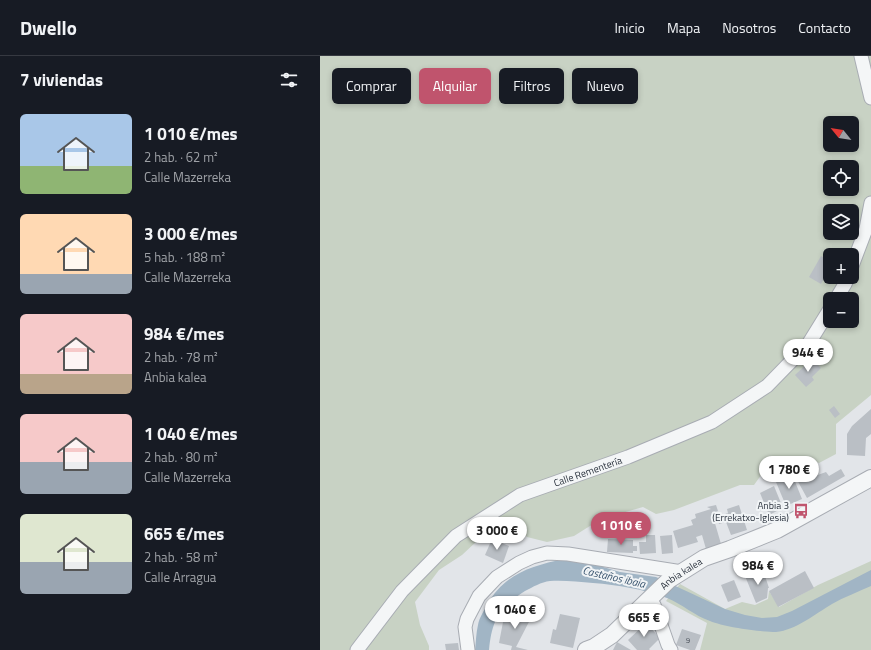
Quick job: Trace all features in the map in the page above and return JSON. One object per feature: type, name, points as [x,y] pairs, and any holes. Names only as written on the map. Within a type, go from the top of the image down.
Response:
[{"type":"street","points":[[861,56],[871,98]]},
{"type":"street","points":[[859,248],[866,229],[871,203]]},
{"type":"street","name":"Calle Rementería","points":[[357,650],[402,591],[456,536],[520,495],[628,457],[712,422],[767,386],[809,343],[823,320]]},
{"type":"street","name":"Anbia kalea","points":[[592,649],[612,635],[676,576],[704,558],[730,550],[777,530],[871,478]]},
{"type":"street","points":[[468,650],[465,627],[467,619],[479,596],[498,577],[519,563],[532,557],[547,554],[568,554],[676,576]]},
{"type":"street","points":[[648,601],[654,605],[671,650]]},
{"type":"green space","points":[[320,56],[871,56],[871,395],[836,424],[836,454],[819,463],[810,459],[798,468],[789,460],[764,471],[754,485],[740,485],[674,510],[656,514],[643,507],[601,519],[574,536],[547,542],[527,537],[511,520],[491,528],[462,555],[439,570],[415,602],[420,625],[429,646],[429,650],[320,650]]},
{"type":"green space","points":[[871,561],[871,650],[700,650],[707,623],[666,601],[680,584],[725,609],[742,602],[755,605],[768,599],[769,591],[779,607],[818,585]]},
{"type":"water","name":"Castaños ibaia","points":[[564,559],[590,563],[620,572],[656,577],[725,609],[762,618],[777,617],[792,611],[871,570],[871,586],[837,601],[798,625],[776,632],[742,629],[716,623],[704,619],[667,598],[640,590],[602,584],[550,581],[525,591],[509,603],[498,616],[495,623],[489,650],[475,650],[479,620],[494,594],[510,579],[530,568]]},
{"type":"building","points":[[821,256],[823,257],[823,280],[821,284],[809,277]]},
{"type":"building","points":[[812,359],[821,368],[812,377],[814,380],[806,387],[795,375]]},
{"type":"building","points":[[834,406],[840,414],[835,418],[829,410]]},
{"type":"building","points":[[871,409],[871,434],[866,438],[865,456],[847,455],[847,434],[852,426]]},
{"type":"building","points":[[811,469],[815,476],[826,472],[829,476],[841,469],[845,476],[807,498],[796,478]]},
{"type":"building","points":[[792,474],[802,499],[786,506],[776,482]]},
{"type":"building","points":[[774,486],[783,508],[769,515],[760,493]]},
{"type":"building","points":[[716,505],[718,511],[712,513],[721,544],[706,549],[702,535],[696,537],[698,542],[678,548],[673,531],[693,525],[691,520],[696,518],[695,514],[711,509],[707,507]]},
{"type":"building","points":[[739,505],[747,530],[731,535],[726,522],[719,524],[717,517],[728,513],[727,509]]},
{"type":"building","points":[[646,520],[649,528],[641,531],[637,524]]},
{"type":"building","points":[[646,535],[655,535],[656,553],[640,554],[639,542],[646,542]]},
{"type":"building","points":[[672,535],[673,553],[662,554],[660,536]]},
{"type":"building","points":[[492,539],[509,546],[503,563],[485,555]]},
{"type":"building","points":[[608,539],[633,540],[633,546],[637,546],[637,551],[633,551],[633,553],[607,552]]},
{"type":"building","points":[[763,570],[769,588],[767,598],[756,603],[745,576]]},
{"type":"building","points":[[805,571],[814,588],[778,607],[769,591]]},
{"type":"building","points":[[734,580],[741,597],[728,602],[721,585]]},
{"type":"building","points":[[519,609],[532,616],[516,647],[528,650],[511,650],[512,646],[499,643],[503,622],[511,622]]},
{"type":"building","points":[[560,614],[580,618],[573,648],[550,643],[553,629],[556,630]]},
{"type":"building","points":[[646,623],[660,638],[649,649],[650,650],[637,650],[628,640]]},
{"type":"building","points":[[682,629],[701,635],[695,650],[690,650],[676,645]]},
{"type":"building","points":[[617,642],[631,650],[613,650]]},
{"type":"building","points":[[458,643],[459,650],[446,650],[445,644]]},
{"type":"place","name":"Anbia 3 (Errekatxo-Iglesia)","points":[[801,511]]}]
